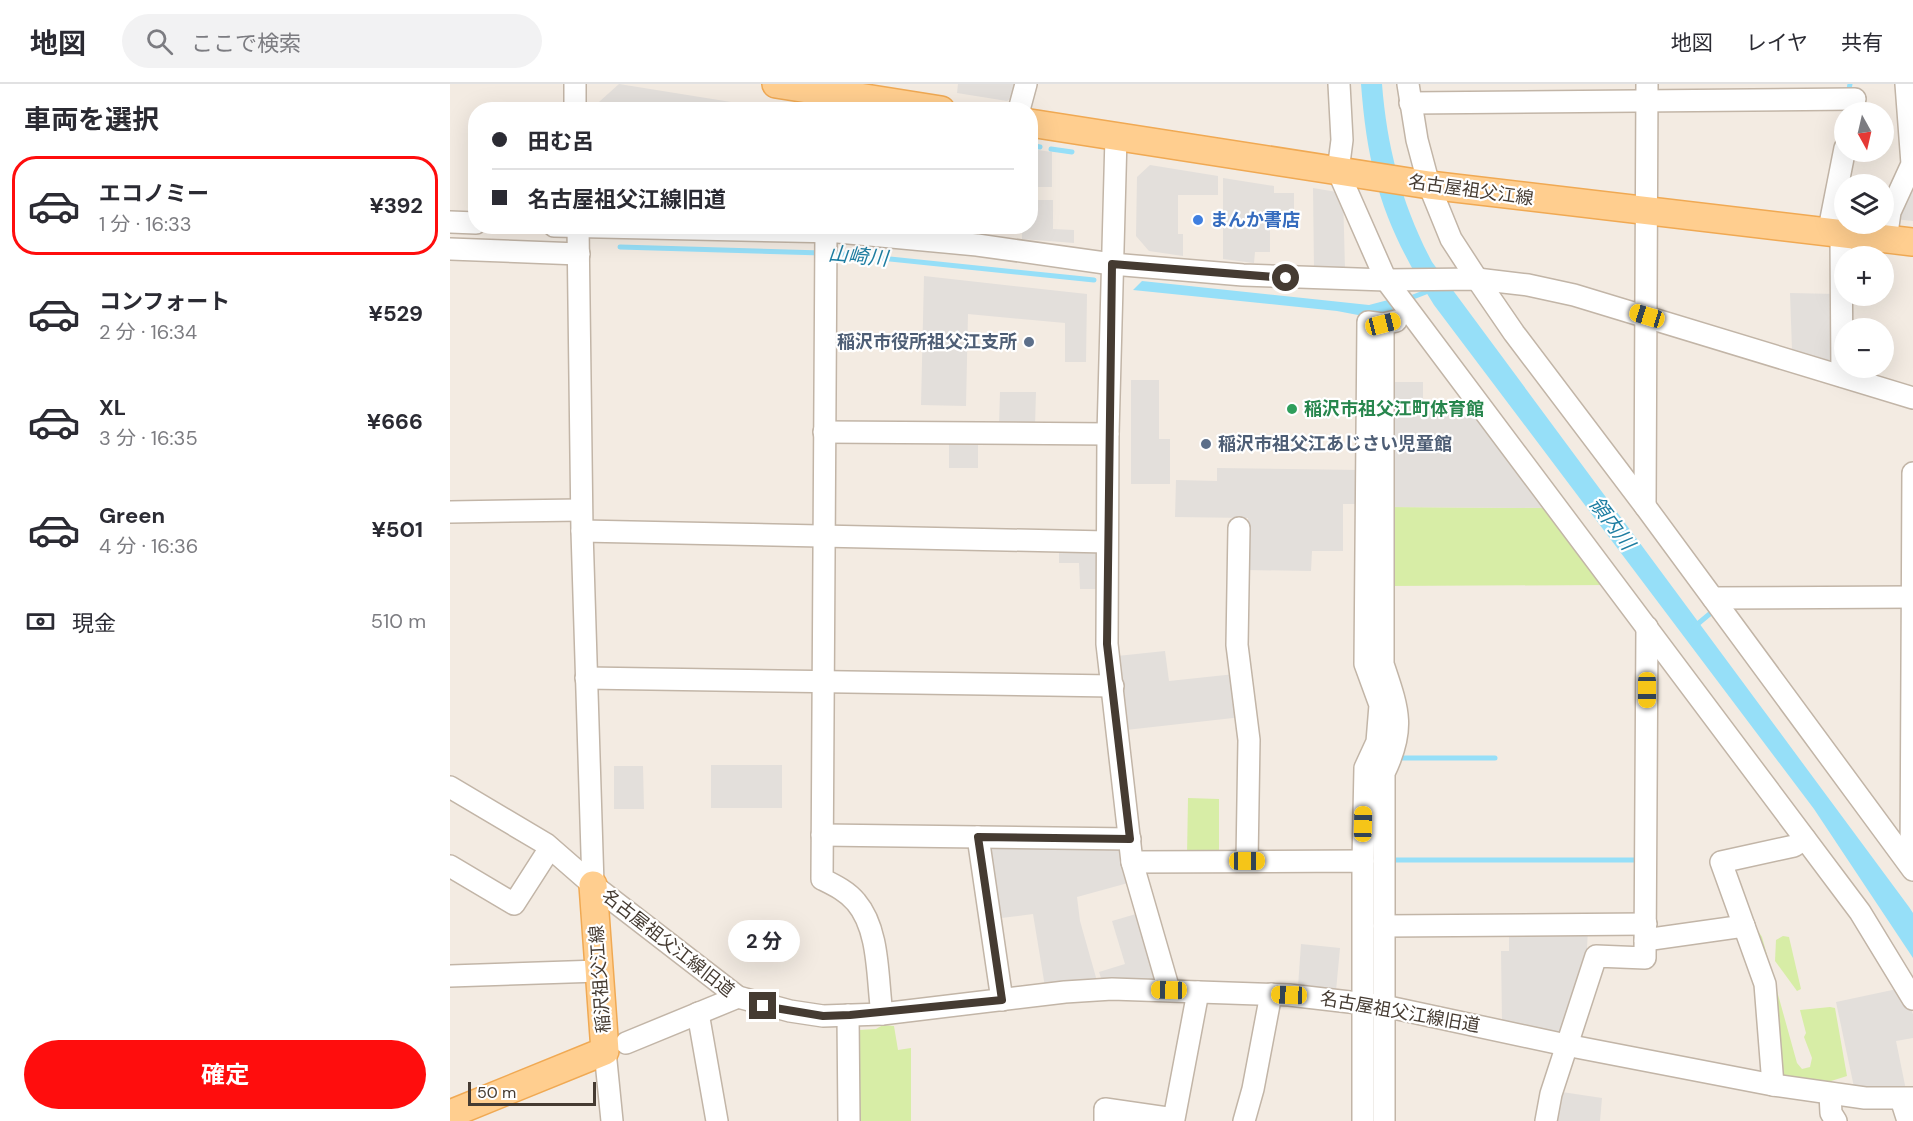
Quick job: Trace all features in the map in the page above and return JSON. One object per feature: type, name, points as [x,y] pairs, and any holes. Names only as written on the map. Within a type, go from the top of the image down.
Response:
[{"type":"main road","points":[[776,84],[890,102]]},
{"type":"main road","name":"名古屋祖父江線","points":[[1038,124],[1426,184],[1834,234]]},
{"type":"main road","name":"名古屋祖父江線","points":[[1835,234],[1913,242]]},
{"type":"main road","name":"稲沢祖父江線","points":[[450,1114],[615,1047],[599,971],[593,885]]},
{"type":"street","points":[[575,84],[575,102]]},
{"type":"street","points":[[1021,102],[1026,84]]},
{"type":"street","points":[[1339,84],[1345,172],[1391,280],[1413,316],[1860,912],[1913,999]]},
{"type":"street","points":[[1886,240],[1890,212],[1912,164],[1906,84]]},
{"type":"street","points":[[1645,506],[1647,93]]},
{"type":"street","points":[[1854,98],[1647,93],[1409,94],[1426,184],[1472,279],[1912,860]]},
{"type":"street","points":[[1116,136],[1108,434],[1107,644],[1132,862],[1169,990]]},
{"type":"street","points":[[450,222],[468,223]]},
{"type":"street","points":[[578,234],[581,521],[593,885]]},
{"type":"street","points":[[680,234],[825,244],[843,234]]},
{"type":"street","points":[[885,234],[1112,264],[1286,278],[1472,279],[1562,292],[1834,374]]},
{"type":"street","points":[[1835,234],[1839,318]]},
{"type":"street","points":[[825,244],[822,879],[844,890],[856,902],[867,919],[872,939],[882,1014]]},
{"type":"street","points":[[450,249],[579,254]]},
{"type":"street","points":[[1363,1121],[1365,768],[1377,742],[1380,705],[1365,664],[1368,322],[1383,324],[1413,316]]},
{"type":"street","points":[[1383,324],[1383,664],[1398,713],[1397,737],[1384,773],[1384,1121]]},
{"type":"street","points":[[1848,378],[1913,398]]},
{"type":"street","points":[[824,432],[1108,434]]},
{"type":"street","points":[[1912,860],[1913,473]]},
{"type":"street","points":[[450,512],[824,537],[1107,542]]},
{"type":"street","points":[[1239,528],[1237,645],[1250,740],[1247,861]]},
{"type":"street","points":[[1713,598],[1913,597]]},
{"type":"street","points":[[1546,1121],[1566,1046],[1596,956],[1646,958],[1647,627]]},
{"type":"street","points":[[586,678],[1113,686]]},
{"type":"street","name":"名古屋祖父江線旧道","points":[[450,787],[550,848],[593,885],[738,997],[790,1011],[823,1016],[882,1014],[1101,990],[1271,994],[1362,1002],[1566,1046],[1773,1085],[1830,1094],[1907,1099]]},
{"type":"street","points":[[822,835],[1130,839]]},
{"type":"street","points":[[978,837],[1002,1000]]},
{"type":"street","points":[[1773,1085],[1765,984],[1720,862],[1794,846],[1805,839]]},
{"type":"street","points":[[450,866],[514,904],[550,848]]},
{"type":"street","points":[[1132,862],[1363,861]]},
{"type":"street","points":[[1384,926],[1646,932],[1744,926]]},
{"type":"street","points":[[450,976],[599,971]]},
{"type":"street","points":[[1105,1121],[1105,1109],[1174,1119],[1198,992]]},
{"type":"street","points":[[1244,1121],[1253,1089],[1271,994]]},
{"type":"street","points":[[612,1121],[615,1047],[738,997]]},
{"type":"street","points":[[698,1013],[717,1121]]},
{"type":"street","points":[[848,1015],[849,1121]]},
{"type":"street","points":[[1830,1094],[1831,1113],[1836,1121]]},
{"type":"street","points":[[1907,1099],[1908,1121]]},
{"type":"green space","points":[[1388,507],[1545,508],[1608,585],[1387,586]]},
{"type":"green space","points":[[1188,798],[1219,799],[1219,856],[1187,856]]},
{"type":"green space","points":[[1752,929],[1757,929],[1762,937],[1797,1063],[1802,1069],[1810,1067],[1812,1058],[1804,1037],[1806,1033],[1800,1010],[1835,1008],[1847,1076],[1828,1082],[1780,1077]]},
{"type":"green space","points":[[1783,936],[1789,937],[1801,989],[1797,991],[1775,961],[1776,940]]},
{"type":"green space","points":[[883,1025],[894,1026],[898,1050],[911,1048],[911,1121],[853,1121],[859,1030],[876,1029]]},
{"type":"shaded area","points":[[619,84],[731,102],[599,102]]},
{"type":"shaded area","points":[[958,84],[1020,84],[1017,94],[1007,101],[957,93]]},
{"type":"shaded area","points":[[1038,150],[1052,152],[1052,187],[1038,187]]},
{"type":"shaded area","points":[[1150,165],[1218,176],[1218,195],[1178,195],[1178,234],[1183,234],[1183,256],[1149,251],[1136,236],[1137,177]]},
{"type":"shaded area","points":[[1913,172],[1913,221],[1894,219]]},
{"type":"shaded area","points":[[1223,178],[1274,186],[1274,193],[1294,193],[1294,219],[1270,219],[1270,252],[1255,252],[1254,263],[1223,259]]},
{"type":"shaded area","points":[[1313,188],[1343,193],[1345,269],[1314,269]]},
{"type":"shaded area","points":[[1038,200],[1053,200],[1053,229],[1074,230],[1074,243],[1022,239],[1022,234],[1038,234]]},
{"type":"shaded area","points":[[924,276],[1087,294],[1086,362],[1065,362],[1065,323],[968,314],[966,406],[921,405]]},
{"type":"shaded area","points":[[1790,293],[1834,294],[1834,306],[1836,306],[1836,318],[1834,318],[1834,363],[1792,350]]},
{"type":"shaded area","points":[[1131,380],[1159,380],[1159,439],[1170,439],[1170,484],[1131,484]]},
{"type":"shaded area","points":[[1388,382],[1423,382],[1423,400],[1469,400],[1545,508],[1388,507]]},
{"type":"shaded area","points":[[1000,392],[1036,392],[1035,426],[999,425]]},
{"type":"shaded area","points":[[949,438],[978,438],[978,468],[949,468]]},
{"type":"shaded area","points":[[1217,468],[1362,470],[1361,504],[1343,504],[1343,551],[1312,551],[1311,571],[1247,570],[1248,518],[1175,517],[1176,480],[1217,481]]},
{"type":"shaded area","points":[[1099,544],[1100,589],[1080,589],[1079,563],[1059,563],[1059,545]]},
{"type":"shaded area","points":[[1165,651],[1169,681],[1235,674],[1242,717],[1126,730],[1117,656]]},
{"type":"shaded area","points":[[711,765],[782,765],[782,808],[711,808]]},
{"type":"shaded area","points":[[614,766],[643,766],[644,809],[614,809]]},
{"type":"shaded area","points":[[984,842],[1119,843],[1128,883],[1077,897],[1080,921],[1097,981],[1045,987],[1033,914],[993,919]]},
{"type":"shaded area","points":[[1136,914],[1156,975],[1154,979],[1102,981],[1099,972],[1125,964],[1112,921]]},
{"type":"shaded area","points":[[1588,928],[1587,949],[1559,1035],[1502,1022],[1501,951],[1509,951],[1509,929]]},
{"type":"shaded area","points":[[1301,944],[1340,948],[1336,991],[1298,987]]},
{"type":"shaded area","points":[[1897,989],[1903,991],[1913,1014],[1913,1038],[1896,1041],[1906,1090],[1854,1087],[1836,1002]]},
{"type":"shaded area","points":[[1562,1092],[1602,1098],[1600,1121],[1556,1121]]},
{"type":"water","name":"領内川","points":[[1361,84],[1382,84],[1392,153],[1404,198],[1432,262],[1909,907],[1913,913],[1913,958],[1814,809],[1434,305],[1403,250],[1382,200],[1368,146]]},
{"type":"water","points":[[1142,281],[1369,305],[1388,300],[1394,312],[1379,319],[1337,311],[1133,290]]},
{"type":"waterway","points":[[1848,94],[1850,84]]},
{"type":"waterway","points":[[1051,149],[1072,152]]},
{"type":"waterway","name":"山崎川","points":[[620,247],[822,253]]},
{"type":"waterway","name":"山崎川","points":[[832,253],[1094,280]]},
{"type":"waterway","name":"山崎川","points":[[1408,299],[1431,290]]},
{"type":"waterway","points":[[1694,627],[1712,612]]},
{"type":"waterway","points":[[1395,758],[1495,758]]},
{"type":"waterway","points":[[1389,860],[1639,860]]},
{"type":"place","name":"まんか書店","points":[[1198,220]]},
{"type":"place","name":"稲沢市役所祖父江支所","points":[[1029,342]]},
{"type":"place","name":"稲沢市祖父江町体育館","points":[[1292,409]]},
{"type":"place","name":"稲沢市祖父江あじさい児童館","points":[[1206,444]]},
{"type":"route","points":[[763,1006],[823,1016],[882,1014],[1002,1000],[978,837],[1130,839],[1107,644],[1112,264],[1286,278]]}]
